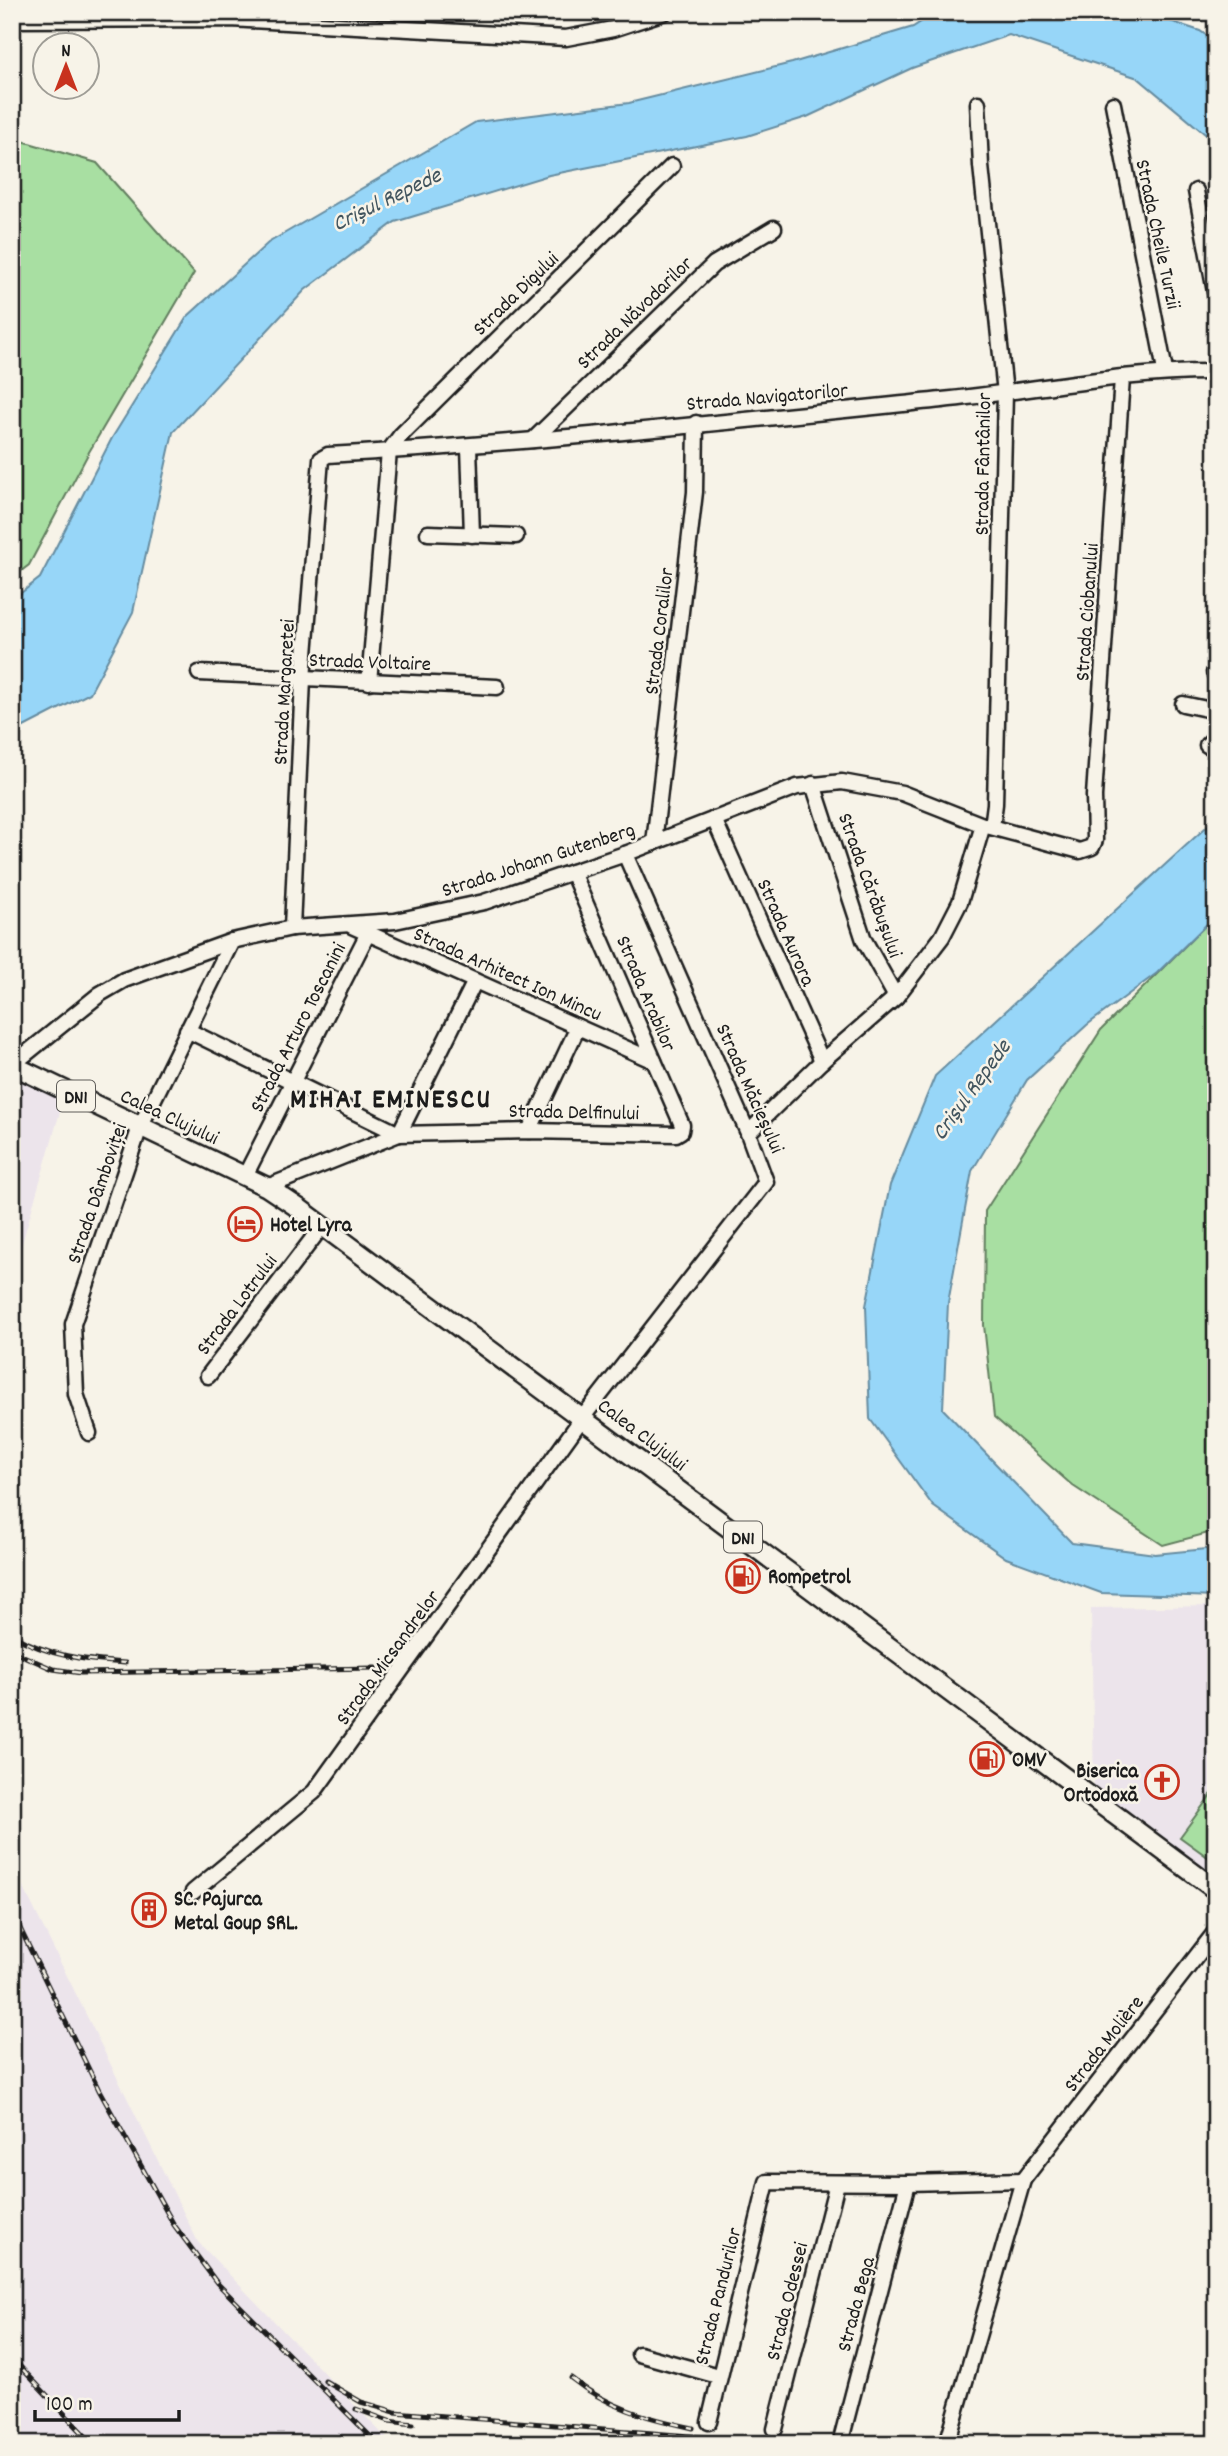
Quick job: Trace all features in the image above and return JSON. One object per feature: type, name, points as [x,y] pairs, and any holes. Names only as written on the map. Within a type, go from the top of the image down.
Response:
[{"type":"main road","name":"Calea Clujului","points":[[12,1065],[267,1187],[323,1225],[1216,1890]]},
{"type":"street","points":[[12,20],[231,15],[566,38],[613,29],[665,12]]},
{"type":"street","name":"Strada Fântânilor","points":[[748,1133],[822,1061],[897,997],[942,937],[969,878],[995,804],[1005,393],[983,180],[978,103]]},
{"type":"street","name":"Strada Cheile Turzii","points":[[1113,104],[1166,371]]},
{"type":"street","name":"Strada Digului","points":[[389,451],[401,435],[672,166]]},
{"type":"street","points":[[1196,191],[1216,297]]},
{"type":"street","name":"Strada Năvodarilor","points":[[533,440],[714,264],[774,228]]},
{"type":"street","name":"Strada Navigatorilor","points":[[321,459],[328,455],[469,447],[1005,393],[1166,371],[1216,372]]},
{"type":"street","name":"Strada Ciobanului","points":[[1092,847],[1095,840],[1094,796],[1122,378]]},
{"type":"street","name":"Strada Coralilor","points":[[654,843],[695,492],[696,424]]},
{"type":"street","points":[[469,447],[472,535]]},
{"type":"street","points":[[369,682],[389,451]]},
{"type":"street","name":"Strada Margaretei","points":[[292,928],[303,679],[321,459]]},
{"type":"street","points":[[428,533],[516,536]]},
{"type":"street","name":"Strada Voltaire","points":[[200,673],[497,687]]},
{"type":"street","points":[[1183,704],[1216,711]]},
{"type":"street","name":"Strada Johann Gutenberg","points":[[12,1065],[108,989],[124,980],[232,942],[292,928],[419,917],[484,902],[625,854],[778,792],[813,784],[842,782],[902,793],[988,826],[1080,851],[1092,847]]},
{"type":"street","name":"Strada Cărăbușului","points":[[813,784],[864,940],[897,997]]},
{"type":"street","name":"Strada Aurora","points":[[714,819],[822,1061]]},
{"type":"street","name":"Strada Măcieșului","points":[[583,1417],[766,1182],[748,1133],[625,854]]},
{"type":"street","name":"Strada Arabilor","points":[[572,872],[682,1125],[681,1131]]},
{"type":"street","name":"Strada Arhitect Ion Mincu","points":[[345,923],[654,1062]]},
{"type":"street","name":"Strada Arturo Toscanini","points":[[245,1176],[368,933]]},
{"type":"street","name":"Strada Dâmboviței","points":[[89,1433],[76,1394],[73,1324],[140,1127],[232,942]]},
{"type":"street","points":[[187,1030],[399,1134],[475,981]]},
{"type":"street","points":[[529,1131],[578,1027]]},
{"type":"street","name":"Strada Delfinului","points":[[267,1187],[399,1134],[529,1131],[676,1134],[681,1131]]},
{"type":"street","name":"Strada Lotrului","points":[[208,1376],[323,1225]]},
{"type":"street","name":"Strada Micsandrelor","points":[[193,1892],[313,1792],[583,1417]]},
{"type":"street","name":"Strada Molière","points":[[947,2444],[1023,2180],[1216,1931]]},
{"type":"street","points":[[837,2183],[1023,2180]]},
{"type":"street","name":"Strada Pandurilor","points":[[709,2422],[767,2182],[837,2183]]},
{"type":"street","name":"Strada Odessei","points":[[775,2429],[837,2183]]},
{"type":"street","name":"Strada Bega","points":[[842,2436],[908,2183]]},
{"type":"street","points":[[639,2354],[718,2376]]},
{"type":"shaded area","points":[[12,1073],[64,1098],[12,1278]]},
{"type":"shaded area","points":[[1216,1606],[1216,1888],[1094,1789],[1091,1608]]},
{"type":"shaded area","points":[[12,1864],[198,2242],[392,2444],[12,2444]]},
{"type":"green space","points":[[12,138],[97,163],[194,273],[89,452],[29,565],[12,578]]},
{"type":"green space","points":[[1216,915],[1216,1531],[1163,1545],[1073,1486],[994,1417],[984,1325],[985,1211],[1101,1030]]},
{"type":"green space","points":[[1216,1788],[1216,1863],[1180,1837]]},
{"type":"water","name":"Crișul Repede","points":[[936,12],[1143,12],[1200,31],[1216,42],[1216,143],[1138,78],[1009,35],[912,68],[807,117],[747,136],[549,175],[395,222],[305,290],[173,432],[133,612],[90,693],[12,733],[12,600],[40,578],[112,438],[187,317],[268,243],[476,122],[629,103],[792,63],[913,27]]},
{"type":"water","name":"Crișul Repede","points":[[1216,818],[1216,915],[1157,973],[1087,1025],[1027,1080],[972,1171],[948,1303],[943,1409],[1072,1543],[1155,1554],[1216,1548],[1216,1597],[1101,1593],[1006,1558],[933,1506],[870,1419],[866,1306],[890,1185],[935,1076]]},
{"type":"railway","points":[[12,1635],[39,1648],[67,1656],[125,1663]]},
{"type":"railway","points":[[12,1651],[53,1669],[81,1673],[376,1668]]},
{"type":"railway","points":[[12,1912],[99,2090],[174,2225],[217,2283],[378,2444]]},
{"type":"railway","points":[[12,2358],[93,2444]]},
{"type":"railway","points":[[571,2378],[614,2404],[644,2416],[693,2428]]},
{"type":"railway","points":[[325,2381],[361,2402],[395,2412],[786,2444]]},
{"type":"railway","points":[[356,2409],[389,2421],[413,2424]]},
{"type":"railway","points":[[577,2438],[650,2441]]},
{"type":"railway","points":[[777,2439],[822,2444]]},
{"type":"place","name":"Hotel Lyra","points":[[245,1224]]},
{"type":"place","name":"Rompetrol","points":[[743,1576]]},
{"type":"place","name":"OMV","points":[[987,1759]]},
{"type":"place","name":"Biserica Ortodoxă","points":[[1162,1782]]},
{"type":"place","name":"SC. Pajurca Metal Goup SRL.","points":[[149,1910]]},
{"type":"district","name":"MIHAI EMINESCU","points":[[391,1097]]}]
